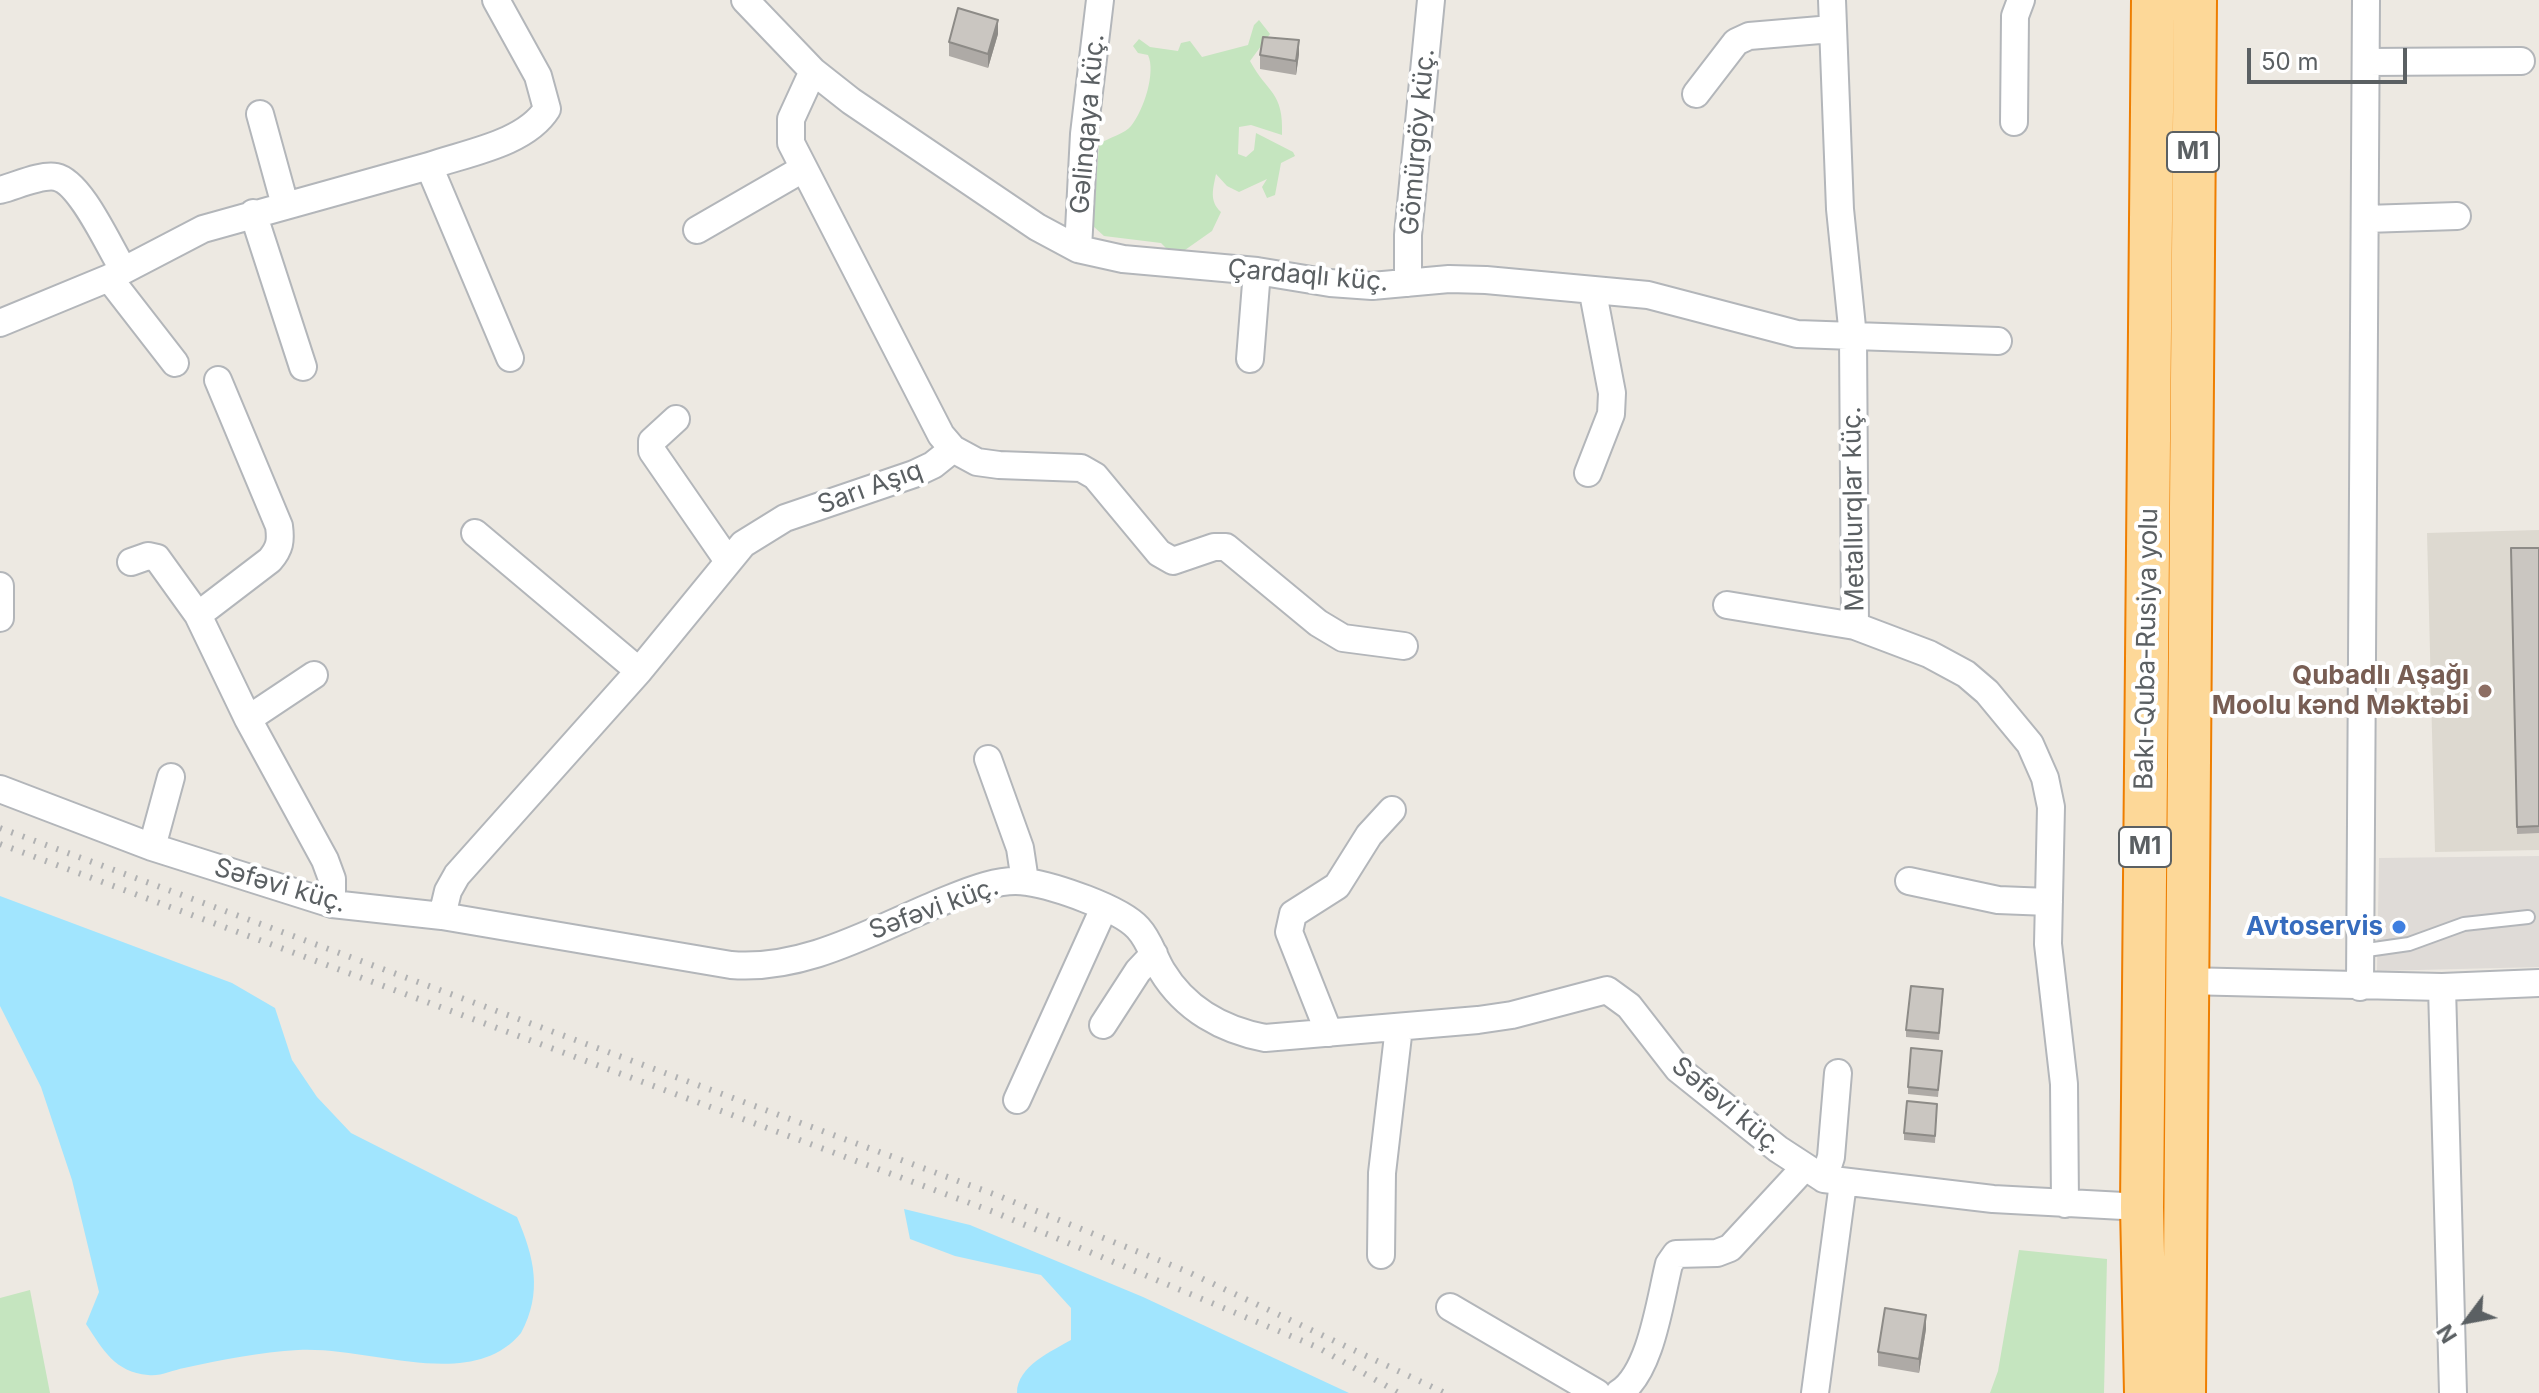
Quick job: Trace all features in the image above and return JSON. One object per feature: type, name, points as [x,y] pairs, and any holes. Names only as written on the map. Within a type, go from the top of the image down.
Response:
[{"type":"highway","name":"Bakı-Quba-Rusiya yolu","points":[[2146,1393],[2142,1207],[2153,0]]},
{"type":"highway","name":"Bakı-Quba-Rusiya yolu","points":[[2184,1393],[2184,981],[2195,0]]},
{"type":"street","points":[[0,323],[116,274],[203,229],[429,166],[523,131],[539,121],[547,109],[538,76],[496,0]]},
{"type":"street","name":"Çardaqlı küç.","points":[[745,0],[813,71],[1037,227],[1078,249],[1123,259],[1257,271],[1330,283],[1486,280],[1593,293],[1648,295],[1797,334],[1998,341]]},
{"type":"street","name":"Gəlinqaya küç.","points":[[1078,249],[1084,134],[1100,0]]},
{"type":"street","name":"Gömürgöy küç.","points":[[1408,283],[1408,235],[1431,0]]},
{"type":"street","name":"Metallurqlar küç.","points":[[1832,0],[1840,209],[1853,337],[1855,626],[1929,654],[1966,674],[1987,692],[2030,744],[2045,778],[2051,807],[2051,983],[2064,1084],[2065,1204]]},
{"type":"street","points":[[2014,122],[2015,16],[2021,0]]},
{"type":"street","points":[[2360,987],[2366,0]]},
{"type":"street","points":[[1696,94],[1736,42],[1749,36],[1832,29]]},
{"type":"street","points":[[2367,62],[2521,61]]},
{"type":"street","points":[[813,71],[791,119],[791,143],[801,170],[941,435],[953,449]]},
{"type":"street","points":[[260,114],[285,205]]},
{"type":"street","points":[[429,166],[510,358]]},
{"type":"street","points":[[697,230],[801,170]]},
{"type":"street","points":[[0,190],[53,176],[68,182],[80,194],[116,274],[175,363]]},
{"type":"street","points":[[253,213],[303,367]]},
{"type":"street","points":[[2366,219],[2457,216]]},
{"type":"street","points":[[1250,359],[1257,271]]},
{"type":"street","points":[[1588,473],[1611,414],[1612,393],[1593,293]]},
{"type":"street","points":[[198,615],[270,560],[279,549],[281,538],[279,526],[218,380]]},
{"type":"street","points":[[676,419],[652,441],[652,451],[728,561]]},
{"type":"street","name":"Sarı Aşıq","points":[[442,916],[448,891],[457,875],[639,671],[743,544],[776,522],[914,474],[953,449],[977,462],[1081,468],[1095,476],[1159,553],[1173,561],[1214,547],[1226,547],[1318,623],[1343,638],[1404,646]]},
{"type":"street","points":[[475,533],[639,671]]},
{"type":"street","points":[[131,562],[148,556],[157,558],[198,615],[248,719],[325,860],[332,879],[332,904]]},
{"type":"street","points":[[0,586],[0,618]]},
{"type":"street","points":[[1727,605],[1855,626]]},
{"type":"street","points":[[248,719],[314,675]]},
{"type":"street","points":[[988,759],[1020,848],[1025,881]]},
{"type":"street","points":[[152,847],[171,777]]},
{"type":"street","name":"Səfəvi küç.","points":[[0,789],[152,847],[332,904],[442,916],[758,967],[802,959],[963,893],[1025,881],[1104,908],[1136,926],[1172,985],[1208,1019],[1234,1032],[1265,1038],[1512,1015],[1607,990],[1629,1006],[1678,1069],[1823,1177]]},
{"type":"street","points":[[1329,1033],[1289,932],[1289,924],[1299,909],[1337,886],[1369,835],[1392,810]]},
{"type":"street","points":[[1909,881],[1998,900],[2049,902]]},
{"type":"street","points":[[1017,1100],[1104,908]]},
{"type":"street","points":[[1103,1025],[1138,971],[1154,954]]},
{"type":"street","points":[[2184,981],[2360,987],[2539,983]]},
{"type":"street","points":[[2442,987],[2453,1393]]},
{"type":"street","points":[[1381,1255],[1382,1173],[1399,1027]]},
{"type":"street","points":[[1815,1393],[1823,1177],[1831,1157],[1838,1073]]},
{"type":"street","points":[[1619,1393],[1632,1385],[1643,1364],[1669,1264],[1676,1254],[1717,1253],[1730,1248],[1823,1177],[2065,1204],[2142,1207]]},
{"type":"street","points":[[1450,1307],[1597,1393]]},
{"type":"lane","points":[[2360,951],[2409,944],[2464,924],[2528,917]]},
{"type":"shaded area","name":"Qubadlı Aşağı Moolu kənd Məktəbi","points":[[2539,530],[2539,850],[2435,852],[2427,533]]},
{"type":"shaded area","points":[[2539,856],[2539,967],[2377,971],[2379,858]]},
{"type":"green space","points":[[1259,20],[1270,34],[1250,61],[1277,101],[1282,135],[1251,125],[1239,127],[1238,154],[1246,157],[1254,150],[1256,133],[1293,152],[1295,156],[1281,163],[1275,195],[1267,198],[1262,187],[1267,179],[1239,192],[1227,186],[1216,174],[1213,199],[1221,212],[1212,231],[1175,257],[1161,243],[1104,236],[1093,226],[1099,144],[1131,126],[1150,81],[1148,55],[1138,53],[1133,46],[1139,39],[1150,47],[1178,51],[1181,43],[1190,41],[1202,57],[1248,45],[1254,25]]},
{"type":"green space","points":[[2019,1250],[2107,1259],[2104,1393],[1990,1393],[1998,1371]]},
{"type":"green space","points":[[30,1290],[50,1393],[0,1393],[0,1298]]},
{"type":"water","points":[[0,896],[232,983],[275,1008],[292,1060],[317,1097],[351,1133],[517,1217],[534,1275],[532,1303],[521,1333],[500,1351],[475,1360],[448,1364],[298,1350],[241,1357],[157,1375],[137,1373],[118,1364],[104,1351],[86,1324],[99,1292],[72,1180],[41,1087],[0,1006]]},
{"type":"water","points":[[904,1209],[970,1225],[1143,1297],[1349,1393],[1017,1393],[1029,1367],[1071,1340],[1071,1308],[1041,1275],[955,1256],[910,1239]]},
{"type":"building","points":[[958,8],[998,20],[988,54],[949,42]]},
{"type":"building","points":[[1263,37],[1299,40],[1296,61],[1260,55]]},
{"type":"building","points":[[2511,548],[2539,548],[2539,826],[2517,827]]},
{"type":"building","points":[[1911,986],[1943,989],[1939,1033],[1906,1030]]},
{"type":"building","points":[[1911,1048],[1942,1051],[1938,1090],[1908,1087]]},
{"type":"building","points":[[1907,1101],[1937,1104],[1935,1136],[1904,1133]]},
{"type":"building","points":[[1885,1308],[1926,1315],[1919,1359],[1878,1352]]},
{"type":"railway","points":[[0,828],[999,1196],[1186,1271],[1445,1393]]},
{"type":"railway","points":[[0,844],[994,1212],[1317,1347],[1399,1393]]},
{"type":"place","name":"Qubadlı Aşağı Moolu kənd Məktəbi","points":[[2485,691]]},
{"type":"place","name":"Avtoservis","points":[[2399,927]]}]
